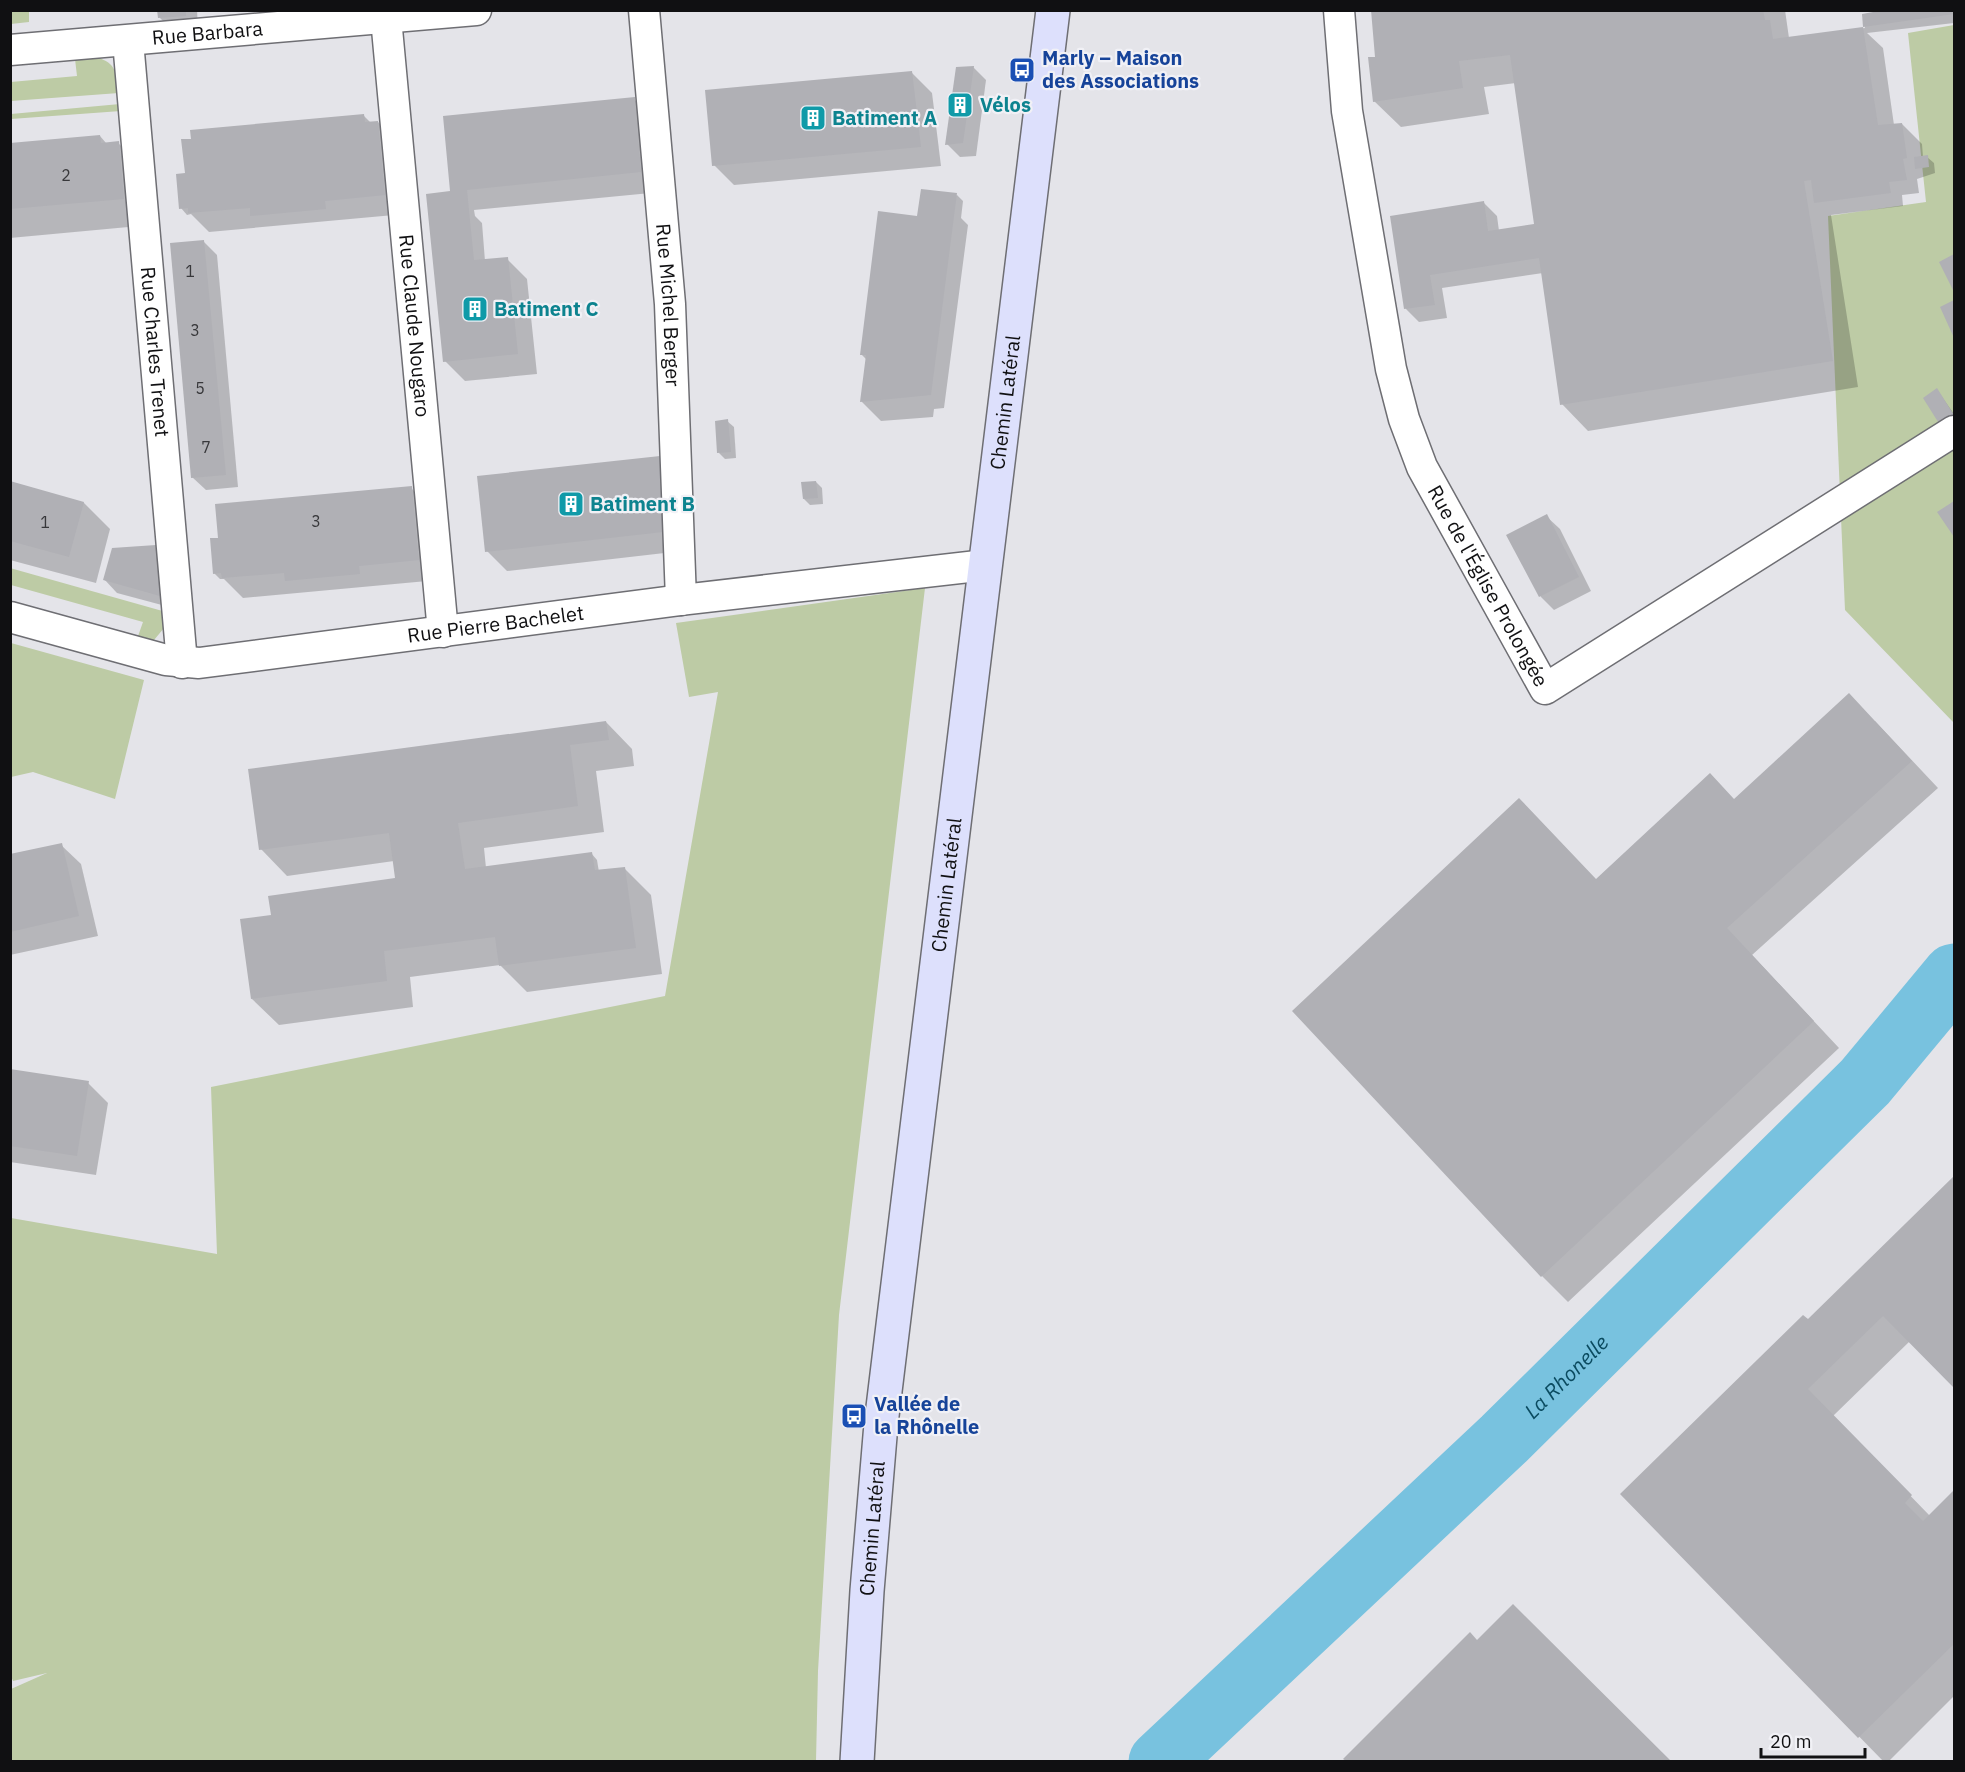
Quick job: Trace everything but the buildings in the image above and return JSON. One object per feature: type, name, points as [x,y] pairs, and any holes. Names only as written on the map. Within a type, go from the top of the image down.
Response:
[{"type":"street","name":"Rue Barbara","points":[[10,50],[476,10]]},
{"type":"street","name":"Rue Michel Berger","points":[[644,10],[670,304],[681,600]]},
{"type":"street","name":"Chemin Latéral","points":[[857,1761],[866,1601],[881,1424],[1053,10]]},
{"type":"street","name":"Rue de l'Église Prolongée","points":[[1339,10],[1347,111],[1390,369],[1404,420],[1422,467],[1545,689],[1954,432]]},
{"type":"street","name":"Rue Claude Nougaro","points":[[386,18],[443,632]]},
{"type":"street","name":"Rue Charles Trenet","points":[[128,41],[182,663]]},
{"type":"street","name":"Rue Pierre Bachelet","points":[[10,617],[182,663],[216,661],[681,600],[986,565]]},
{"type":"green space","points":[[11,10],[29,11],[29,22],[11,24]]},
{"type":"green space","points":[[1954,25],[1954,723],[1845,610],[1828,216],[1926,202],[1908,33]]},
{"type":"green space","points":[[92,56],[106,61],[113,68],[119,93],[11,101],[11,82],[77,76],[75,59]]},
{"type":"green space","points":[[120,104],[121,111],[11,119],[11,114]]},
{"type":"green space","points":[[10,568],[166,612],[164,628],[154,640],[137,639],[143,622],[11,585]]},
{"type":"green space","points":[[925,588],[839,1315],[818,1671],[816,1761],[11,1761],[11,1689],[47,1673],[13,1681],[11,1676],[11,1218],[217,1254],[211,1087],[665,996],[718,692],[689,697],[676,623]]},
{"type":"green space","points":[[11,643],[144,680],[115,799],[33,772],[11,777]]},
{"type":"waterway","name":"La Rhonelle","points":[[1160,1762],[1504,1439],[1865,1082],[1954,975]]},
{"type":"place","name":"Marly – Maison des Associations","points":[[1022,70]]},
{"type":"place","name":"Vélos","points":[[960,105]]},
{"type":"place","name":"Batiment A","points":[[813,118]]},
{"type":"place","name":"Batiment C","points":[[475,309]]},
{"type":"place","name":"Batiment B","points":[[571,504]]},
{"type":"place","name":"Vallée de la Rhônelle","points":[[854,1416]]}]
